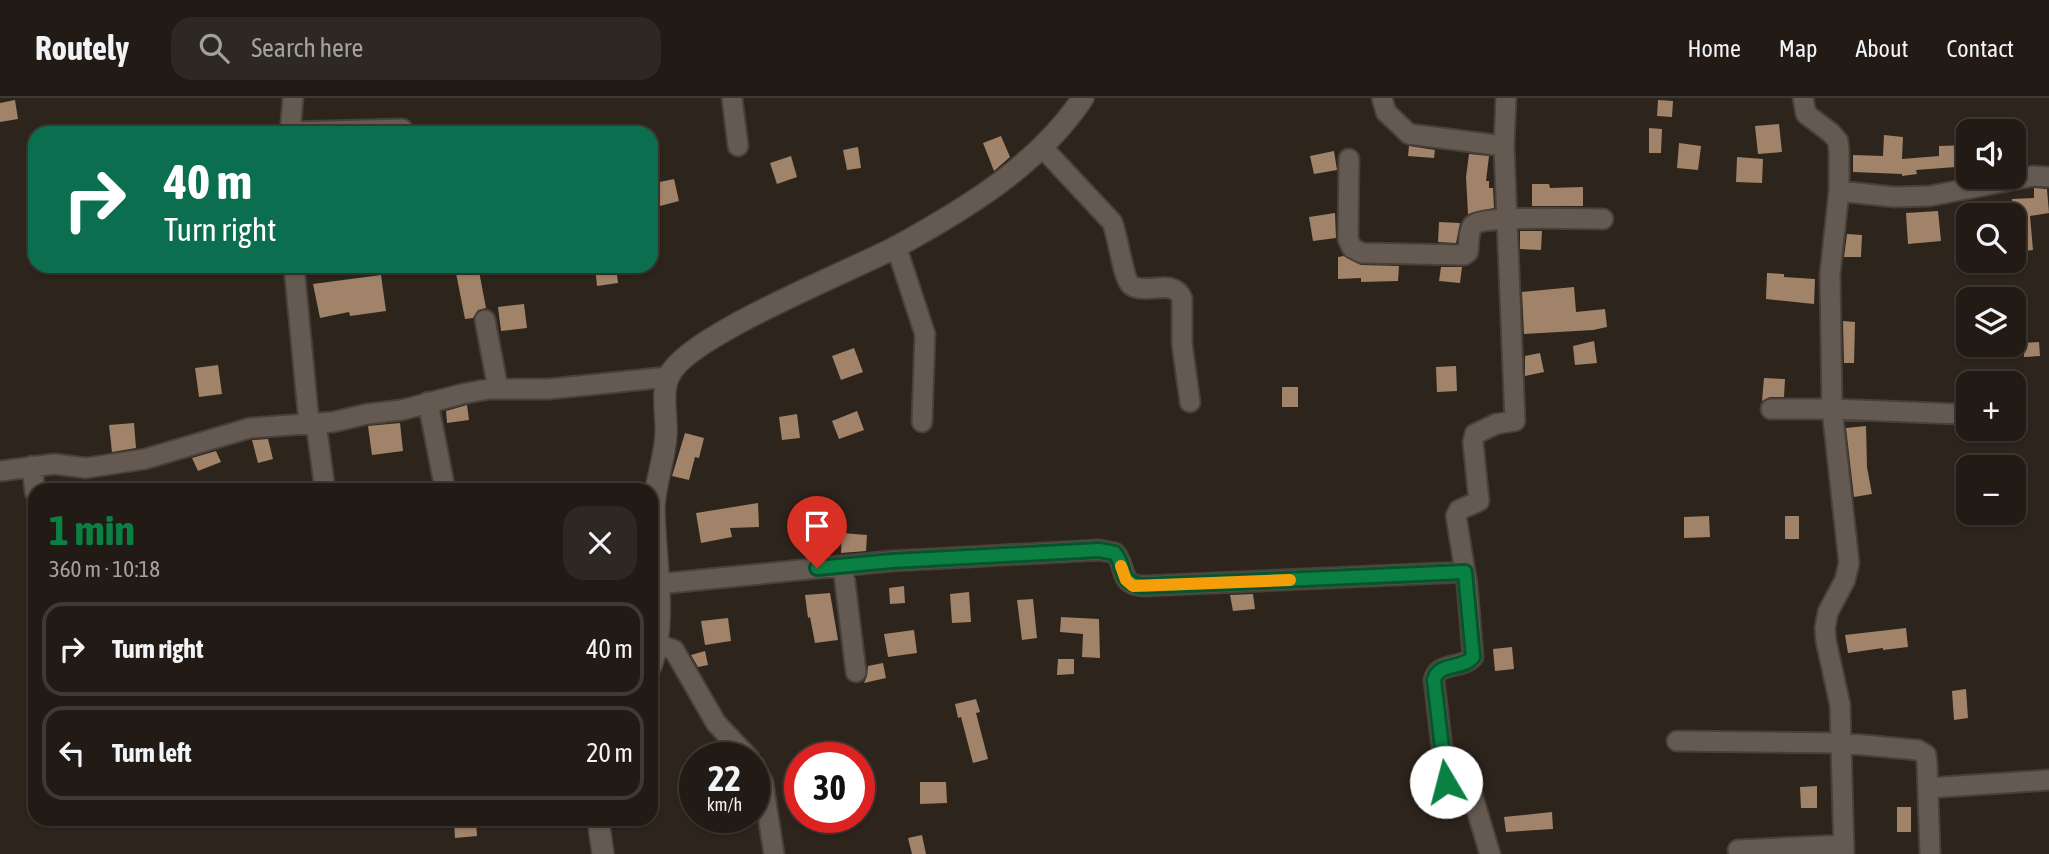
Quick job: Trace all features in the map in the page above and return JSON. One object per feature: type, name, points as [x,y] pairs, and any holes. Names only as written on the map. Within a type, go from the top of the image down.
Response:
[{"type":"street","points":[[291,126],[293,98]]},
{"type":"street","points":[[732,98],[738,146]]},
{"type":"street","points":[[656,483],[666,441],[668,377],[679,361],[712,339],[896,246],[993,188],[1042,147],[1083,98]]},
{"type":"street","points":[[1382,98],[1386,112],[1409,134],[1503,146]]},
{"type":"street","points":[[1490,854],[1472,794],[1463,787],[1451,786],[1446,782],[1434,680],[1435,674],[1440,670],[1469,662],[1473,657],[1465,572],[1456,516],[1459,510],[1479,501],[1473,442],[1475,434],[1496,424],[1515,421],[1503,146],[1506,98]]},
{"type":"street","points":[[1738,850],[1844,850],[1840,705],[1825,628],[1828,612],[1845,580],[1849,555],[1832,408],[1830,274],[1839,191],[1838,141],[1806,114],[1803,98]]},
{"type":"street","points":[[1042,147],[1112,222],[1118,234],[1127,279],[1131,285],[1138,288],[1173,288],[1179,292],[1182,298],[1182,344],[1190,402]]},
{"type":"street","points":[[1349,159],[1348,239],[1352,248],[1357,251],[1464,255],[1468,252],[1471,228],[1475,223],[1506,219],[1603,219]]},
{"type":"street","points":[[1839,191],[1915,197],[2033,176],[2049,177]]},
{"type":"street","points":[[896,246],[925,334],[922,422]]},
{"type":"street","points":[[294,273],[313,423],[324,483]]},
{"type":"street","points":[[485,320],[498,389]]},
{"type":"street","points":[[0,471],[54,464],[86,468],[145,459],[250,428],[313,423],[402,410],[463,394],[498,389],[549,388],[668,377]]},
{"type":"street","points":[[428,402],[444,483]]},
{"type":"street","points":[[1771,409],[1832,408],[1956,414]]},
{"type":"street","points":[[32,466],[34,483]]},
{"type":"street","points":[[658,584],[892,561],[1099,550],[1115,553],[1126,580],[1133,586],[1465,572]]},
{"type":"street","points":[[844,566],[856,672]]},
{"type":"street","points":[[658,645],[674,650],[716,723],[734,742]]},
{"type":"street","points":[[1677,741],[1841,743],[1919,750],[1926,755],[1930,854]]},
{"type":"street","points":[[1928,788],[2049,780]]},
{"type":"street","points":[[599,826],[603,854]]},
{"type":"street","points":[[770,828],[774,854]]},
{"type":"building","points":[[15,100],[18,119],[0,122],[0,103]]},
{"type":"building","points":[[1658,100],[1673,101],[1672,117],[1657,116]]},
{"type":"building","points":[[1779,124],[1782,152],[1758,154],[1755,126]]},
{"type":"building","points":[[1649,128],[1662,129],[1661,153],[1649,153]]},
{"type":"building","points":[[1884,135],[1903,137],[1902,159],[1939,156],[1939,146],[1956,145],[1956,167],[1916,170],[1917,174],[1902,176],[1853,172],[1853,155],[1883,156]]},
{"type":"building","points":[[1001,136],[1010,157],[994,171],[983,143]]},
{"type":"building","points":[[1679,143],[1701,146],[1698,170],[1677,168]]},
{"type":"building","points":[[1409,146],[1435,150],[1434,158],[1408,156]]},
{"type":"building","points":[[858,147],[861,168],[847,170],[843,150]]},
{"type":"building","points":[[1334,151],[1337,170],[1314,174],[1310,156]]},
{"type":"building","points":[[1469,154],[1489,156],[1486,181],[1489,181],[1489,188],[1493,188],[1494,208],[1468,214],[1466,177]]},
{"type":"building","points":[[791,156],[797,177],[777,184],[770,163]]},
{"type":"building","points":[[1737,157],[1763,159],[1762,183],[1736,182]]},
{"type":"building","points":[[674,179],[679,201],[660,206],[658,182]]},
{"type":"building","points":[[1532,184],[1549,184],[1550,188],[1583,187],[1583,206],[1532,206]]},
{"type":"building","points":[[2034,188],[2047,189],[2049,213],[2030,216],[2033,250],[2026,251],[2026,203],[2012,203],[2012,199],[2034,198]]},
{"type":"building","points":[[1938,211],[1941,241],[1908,244],[1906,213]]},
{"type":"building","points":[[1335,213],[1336,238],[1313,241],[1309,217]]},
{"type":"building","points":[[1439,222],[1460,223],[1456,243],[1438,242]]},
{"type":"building","points":[[1520,231],[1542,231],[1541,250],[1520,249]]},
{"type":"building","points":[[1847,234],[1862,235],[1861,257],[1844,257]]},
{"type":"building","points":[[1344,256],[1361,265],[1399,266],[1398,281],[1361,282],[1361,278],[1338,279],[1338,257]]},
{"type":"building","points":[[1441,267],[1462,267],[1460,283],[1439,281]]},
{"type":"building","points":[[456,273],[479,273],[486,308],[478,310],[473,318],[465,319]]},
{"type":"building","points":[[596,273],[617,273],[618,283],[597,286]]},
{"type":"building","points":[[1767,273],[1815,279],[1814,304],[1766,299]]},
{"type":"building","points":[[381,275],[386,311],[350,316],[349,312],[320,318],[313,284]]},
{"type":"building","points":[[1574,287],[1576,312],[1605,309],[1607,327],[1524,334],[1522,292]]},
{"type":"building","points":[[524,304],[527,328],[501,331],[498,307]]},
{"type":"building","points":[[1843,321],[1855,322],[1854,363],[1844,363]]},
{"type":"building","points":[[1594,341],[1597,363],[1575,365],[1573,346]]},
{"type":"building","points":[[2039,342],[2040,356],[2026,357],[2026,343]]},
{"type":"building","points":[[854,348],[863,372],[841,380],[832,356]]},
{"type":"building","points":[[1540,353],[1544,372],[1525,376],[1525,356]]},
{"type":"building","points":[[218,365],[222,394],[199,397],[195,368]]},
{"type":"building","points":[[1456,366],[1457,391],[1437,392],[1436,367]]},
{"type":"building","points":[[1764,378],[1785,379],[1784,397],[1770,397],[1762,401]]},
{"type":"building","points":[[1282,387],[1298,387],[1298,407],[1282,407]]},
{"type":"building","points":[[467,405],[469,420],[447,423],[446,411]]},
{"type":"building","points":[[857,411],[864,430],[839,439],[832,421]]},
{"type":"building","points":[[797,414],[800,438],[782,440],[779,417]]},
{"type":"building","points":[[134,423],[136,448],[112,452],[109,425]]},
{"type":"building","points":[[400,423],[403,451],[372,455],[368,426]]},
{"type":"building","points":[[1866,426],[1867,467],[1872,494],[1854,497],[1846,428]]},
{"type":"building","points":[[685,433],[704,438],[689,480],[672,476]]},
{"type":"building","points":[[268,439],[273,459],[258,463],[252,440]]},
{"type":"building","points":[[216,451],[221,462],[198,471],[192,458]]},
{"type":"building","points":[[758,503],[759,527],[730,528],[732,537],[701,543],[696,513]]},
{"type":"building","points":[[1709,516],[1710,537],[1684,538],[1684,517]]},
{"type":"building","points":[[1785,516],[1799,516],[1799,539],[1785,539]]},
{"type":"building","points":[[842,533],[867,535],[866,551],[841,553]]},
{"type":"building","points":[[904,586],[905,603],[890,604],[889,588]]},
{"type":"building","points":[[969,592],[971,622],[952,623],[950,594]]},
{"type":"building","points":[[830,593],[838,640],[815,643],[805,595]]},
{"type":"building","points":[[1253,594],[1255,609],[1233,611],[1230,595]]},
{"type":"building","points":[[1033,599],[1037,638],[1022,640],[1017,600]]},
{"type":"building","points":[[1061,617],[1099,619],[1100,658],[1082,657],[1083,634],[1060,632]]},
{"type":"building","points":[[728,618],[731,641],[705,645],[701,621]]},
{"type":"building","points":[[1906,628],[1908,647],[1848,653],[1845,635]]},
{"type":"building","points":[[914,630],[917,653],[888,657],[884,634]]},
{"type":"building","points":[[1512,647],[1514,669],[1495,671],[1493,649]]},
{"type":"building","points":[[705,651],[708,665],[698,667],[691,655]]},
{"type":"building","points":[[1058,659],[1074,659],[1074,674],[1057,675]]},
{"type":"building","points":[[883,663],[886,678],[864,683],[868,666]]},
{"type":"building","points":[[1966,689],[1968,718],[1954,720],[1952,691]]},
{"type":"building","points":[[976,699],[980,712],[976,713],[988,759],[973,763],[955,704]]},
{"type":"building","points":[[920,782],[946,782],[947,803],[920,804]]},
{"type":"building","points":[[1817,786],[1817,808],[1801,808],[1800,787]]},
{"type":"building","points":[[1897,807],[1911,807],[1911,832],[1897,832]]},
{"type":"building","points":[[1552,812],[1553,829],[1506,832],[1504,817]]},
{"type":"building","points":[[454,826],[476,826],[477,836],[455,838]]},
{"type":"building","points":[[922,835],[926,854],[912,854],[908,838]]},
{"type":"slow traffic","points":[[1121,566],[1126,580],[1133,586],[1290,580]]},
{"type":"route","points":[[817,568],[892,561],[1099,550],[1115,553],[1126,580],[1133,586],[1465,572],[1473,657],[1469,662],[1440,670],[1435,674],[1434,680],[1446,782]]}]
